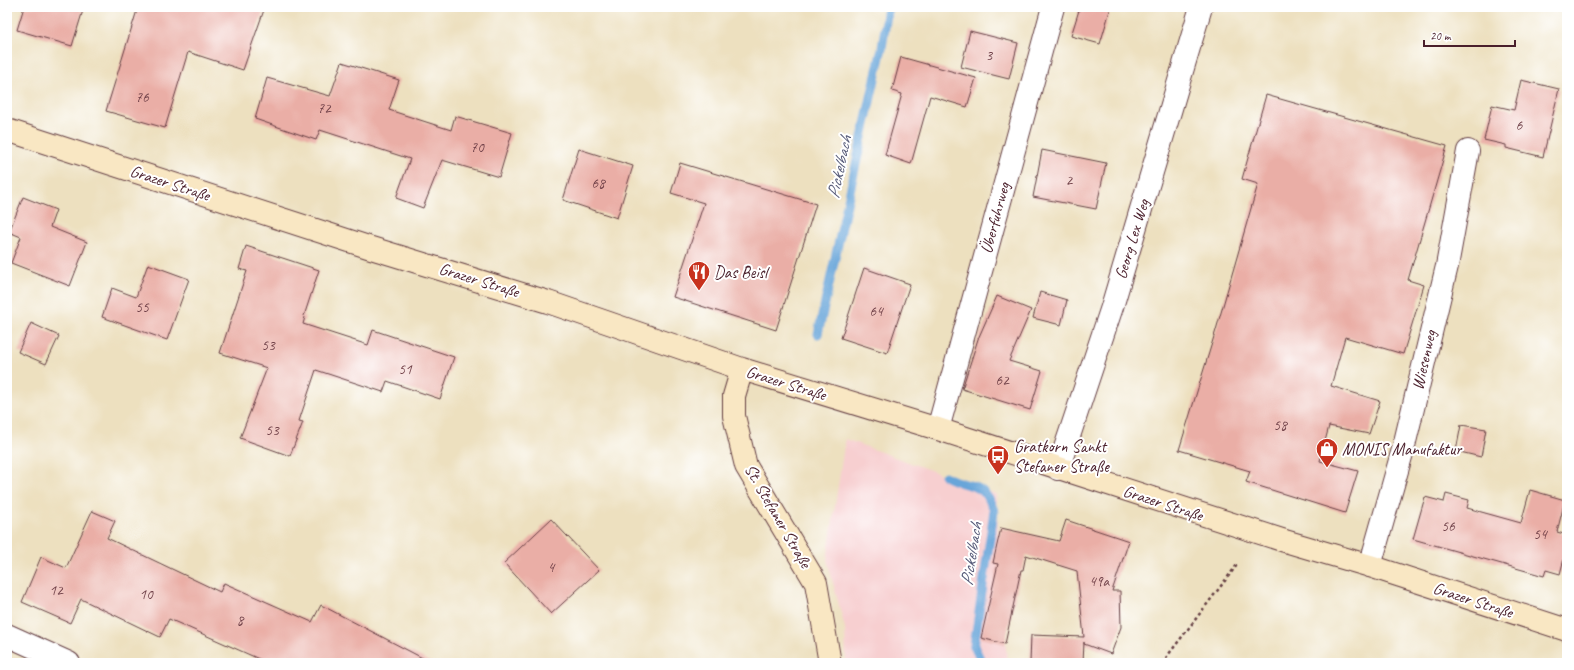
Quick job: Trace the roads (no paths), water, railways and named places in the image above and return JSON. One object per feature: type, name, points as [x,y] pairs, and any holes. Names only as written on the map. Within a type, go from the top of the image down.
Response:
[{"type":"street","name":"Überfuhrweg","points":[[938,429],[1053,7]]},
{"type":"street","name":"Georg Lex Weg","points":[[1058,469],[1112,307],[1201,7]]},
{"type":"street","name":"Grazer Straße","points":[[7,130],[362,245],[548,302],[742,369],[938,429],[1058,469],[1285,541],[1370,566],[1567,630]]},
{"type":"street","name":"Wiesenweg","points":[[1370,566],[1404,446],[1447,266],[1468,151]]},
{"type":"street","name":"St. Stefaner Straße","points":[[742,369],[734,396],[734,416],[746,466],[816,583],[830,663]]},
{"type":"street","points":[[7,635],[69,663]]},
{"type":"waterway","name":"Pickelbach","points":[[818,334],[882,48],[888,7]]},
{"type":"waterway","name":"Pickelbach","points":[[945,476],[980,489],[990,501],[994,511],[974,646],[982,663]]},
{"type":"place","name":"Das Beisl","points":[[699,292]]},
{"type":"place","name":"MONIS Manufaktur","points":[[1327,468]]},
{"type":"place","name":"Gratkorn Sankt Stefaner Straße","points":[[998,476]]}]
